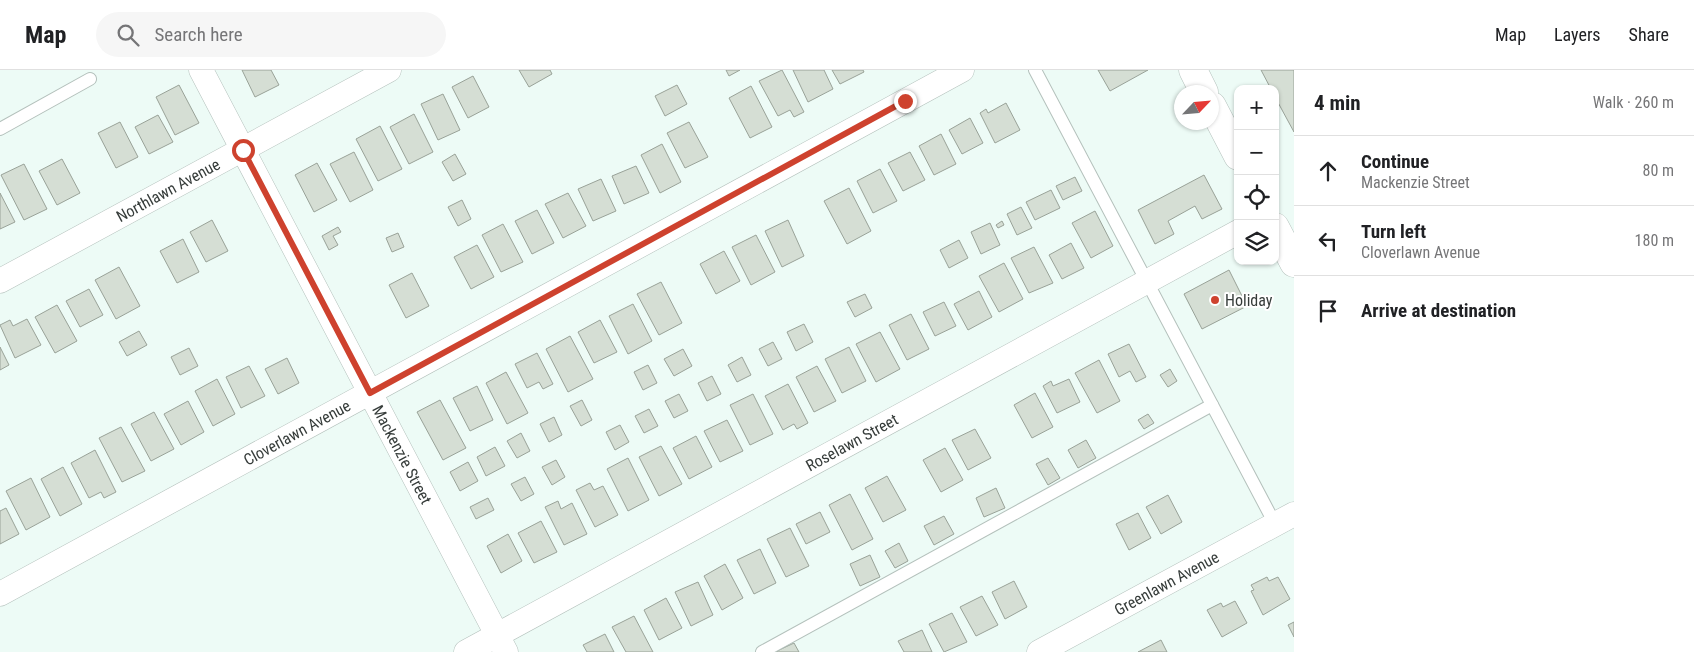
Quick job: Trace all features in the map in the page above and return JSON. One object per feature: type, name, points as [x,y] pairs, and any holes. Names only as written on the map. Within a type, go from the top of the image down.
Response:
[{"type":"street","name":"Mackenzie Street","points":[[201,70],[501,644]]},
{"type":"street","name":"Northlawn Avenue","points":[[0,282],[389,70]]},
{"type":"street","name":"Cloverlawn Avenue","points":[[0,594],[962,70]]},
{"type":"street","points":[[1193,70],[1200,85]]},
{"type":"street","points":[[1219,119],[1234,148]]},
{"type":"street","name":"Roselawn Street","points":[[466,652],[501,644],[1147,281],[1234,234]]},
{"type":"street","points":[[1279,235],[1294,263]]},
{"type":"street","name":"Greenlawn Avenue","points":[[1040,652],[1284,519]]},
{"type":"lane","points":[[1035,70],[1212,404],[1284,519]]},
{"type":"lane","points":[[0,129],[90,79]]},
{"type":"lane","points":[[762,652],[1212,404]]},
{"type":"building","points":[[242,70],[271,70],[279,85],[255,97]]},
{"type":"building","points":[[519,70],[550,70],[552,74],[529,87]]},
{"type":"building","points":[[726,70],[740,70],[729,76]]},
{"type":"building","points":[[782,70],[804,112],[794,117],[790,110],[778,116],[759,81]]},
{"type":"building","points":[[793,70],[824,70],[833,89],[808,102]]},
{"type":"building","points":[[832,70],[863,70],[864,72],[840,84]]},
{"type":"building","points":[[1098,70],[1148,70],[1110,91]]},
{"type":"building","points":[[1261,70],[1294,70],[1294,132],[1279,104],[1279,85],[1269,85]]},
{"type":"building","points":[[473,76],[489,107],[468,118],[452,87]]},
{"type":"building","points":[[179,85],[199,123],[175,135],[156,97]]},
{"type":"building","points":[[677,85],[687,104],[665,116],[655,96]]},
{"type":"building","points":[[751,86],[772,127],[750,138],[729,98]]},
{"type":"building","points":[[443,94],[460,130],[438,140],[421,104]]},
{"type":"building","points":[[1006,103],[1020,130],[995,143],[980,113],[986,109],[988,113]]},
{"type":"building","points":[[414,114],[433,152],[409,164],[390,127]]},
{"type":"building","points":[[158,115],[173,142],[149,154],[135,127]]},
{"type":"building","points":[[970,118],[983,143],[962,154],[949,130]]},
{"type":"building","points":[[120,122],[138,157],[116,168],[98,133]]},
{"type":"building","points":[[689,122],[708,157],[685,168],[667,133]]},
{"type":"building","points":[[380,126],[402,169],[378,181],[356,139]]},
{"type":"building","points":[[941,134],[956,164],[934,175],[919,146]]},
{"type":"building","points":[[662,144],[681,182],[660,193],[641,155]]},
{"type":"building","points":[[354,152],[373,190],[350,202],[330,164]]},
{"type":"building","points":[[910,152],[925,180],[903,191],[888,163]]},
{"type":"building","points":[[455,154],[466,174],[453,181],[442,162]]},
{"type":"building","points":[[62,159],[80,193],[57,205],[39,171]]},
{"type":"building","points":[[317,163],[337,200],[314,212],[295,175]]},
{"type":"building","points":[[24,164],[47,209],[24,220],[1,175]]},
{"type":"building","points":[[636,166],[649,193],[624,204],[612,176]]},
{"type":"building","points":[[880,169],[897,201],[873,213],[857,181]]},
{"type":"building","points":[[1204,175],[1222,209],[1202,219],[1195,206],[1168,221],[1174,234],[1155,244],[1138,210]]},
{"type":"building","points":[[1075,177],[1082,191],[1063,200],[1056,186]]},
{"type":"building","points":[[601,179],[616,211],[593,221],[578,189]]},
{"type":"building","points":[[849,188],[871,231],[847,244],[824,201]]},
{"type":"building","points":[[1051,190],[1060,208],[1035,220],[1026,202]]},
{"type":"building","points":[[0,193],[15,222],[0,229]]},
{"type":"building","points":[[568,193],[586,226],[563,238],[545,204]]},
{"type":"building","points":[[462,200],[471,219],[458,226],[448,207]]},
{"type":"building","points":[[1021,207],[1032,228],[1017,235],[1007,214]]},
{"type":"building","points":[[537,210],[554,243],[532,254],[515,221]]},
{"type":"building","points":[[1095,211],[1113,246],[1091,258],[1072,223]]},
{"type":"building","points":[[212,220],[228,251],[206,262],[190,232]]},
{"type":"building","points":[[788,220],[804,256],[782,267],[765,231]]},
{"type":"building","points":[[1002,221],[1004,225],[998,228],[996,225]]},
{"type":"building","points":[[990,223],[1000,245],[981,254],[971,232]]},
{"type":"building","points":[[503,224],[523,262],[501,272],[482,235]]},
{"type":"building","points":[[338,227],[341,232],[333,236],[338,245],[329,250],[322,236]]},
{"type":"building","points":[[398,233],[404,247],[392,252],[386,238]]},
{"type":"building","points":[[756,235],[775,272],[751,285],[732,247]]},
{"type":"building","points":[[183,239],[199,272],[177,283],[160,251]]},
{"type":"building","points":[[959,240],[968,258],[949,268],[940,250]]},
{"type":"building","points":[[1071,243],[1084,268],[1062,279],[1049,255]]},
{"type":"building","points":[[477,245],[494,277],[471,289],[454,257]]},
{"type":"building","points":[[1034,247],[1053,283],[1029,293],[1011,258]]},
{"type":"building","points":[[724,251],[740,281],[716,294],[700,264]]},
{"type":"building","points":[[1004,263],[1023,299],[999,312],[979,276]]},
{"type":"building","points":[[119,267],[140,306],[116,319],[95,280]]},
{"type":"building","points":[[1229,270],[1247,306],[1202,329],[1184,294]]},
{"type":"building","points":[[412,273],[429,306],[406,318],[389,285]]},
{"type":"building","points":[[661,282],[682,323],[659,335],[637,294]]},
{"type":"building","points":[[89,289],[103,315],[80,327],[66,301]]},
{"type":"building","points":[[979,291],[992,317],[968,330],[954,304]]},
{"type":"building","points":[[865,294],[872,308],[855,317],[847,302]]},
{"type":"building","points":[[944,302],[956,326],[935,336],[923,312]]},
{"type":"building","points":[[633,304],[652,341],[628,354],[609,316]]},
{"type":"building","points":[[57,305],[77,341],[55,353],[35,317]]},
{"type":"building","points":[[911,314],[929,349],[907,360],[889,325]]},
{"type":"building","points":[[27,319],[41,345],[15,358],[0,325],[10,320],[13,326]]},
{"type":"building","points":[[600,320],[617,352],[594,363],[578,332]]},
{"type":"building","points":[[804,324],[813,342],[796,351],[787,332]]},
{"type":"building","points":[[139,331],[147,345],[127,356],[119,342]]},
{"type":"building","points":[[880,332],[900,369],[876,382],[856,344]]},
{"type":"building","points":[[570,336],[593,379],[568,392],[546,349]]},
{"type":"building","points":[[773,342],[782,359],[768,366],[759,349]]},
{"type":"building","points":[[1129,344],[1146,377],[1136,382],[1130,371],[1119,377],[1108,354]]},
{"type":"building","points":[[0,347],[9,365],[0,370]]},
{"type":"building","points":[[849,347],[866,381],[842,393],[825,359]]},
{"type":"building","points":[[189,348],[198,366],[180,375],[171,357]]},
{"type":"building","points":[[683,349],[692,366],[674,376],[664,359]]},
{"type":"building","points":[[537,353],[553,384],[543,389],[539,382],[527,388],[515,364]]},
{"type":"building","points":[[742,357],[751,375],[737,382],[728,365]]},
{"type":"building","points":[[287,358],[299,383],[278,394],[265,369]]},
{"type":"building","points":[[1099,360],[1120,401],[1097,413],[1075,373]]},
{"type":"building","points":[[648,365],[657,383],[643,390],[634,372]]},
{"type":"building","points":[[249,366],[265,396],[241,408],[226,377]]},
{"type":"building","points":[[817,366],[836,401],[814,412],[796,377]]},
{"type":"building","points":[[1170,369],[1177,381],[1168,387],[1160,375]]},
{"type":"building","points":[[506,372],[528,413],[507,424],[486,383]]},
{"type":"building","points":[[712,376],[721,394],[707,401],[698,383]]},
{"type":"building","points":[[217,379],[235,414],[213,426],[195,391]]},
{"type":"building","points":[[1069,379],[1080,402],[1057,413],[1043,386],[1051,381],[1053,386]]},
{"type":"building","points":[[788,384],[808,423],[797,429],[794,424],[783,430],[765,396]]},
{"type":"building","points":[[477,386],[493,420],[470,431],[453,398]]},
{"type":"building","points":[[1035,393],[1053,427],[1032,438],[1014,405]]},
{"type":"building","points":[[679,394],[688,411],[674,418],[665,401]]},
{"type":"building","points":[[753,394],[773,434],[750,445],[730,405]]},
{"type":"building","points":[[440,400],[466,448],[443,460],[417,412]]},
{"type":"building","points":[[582,400],[592,420],[581,426],[570,406]]},
{"type":"building","points":[[188,401],[204,432],[181,445],[164,414]]},
{"type":"building","points":[[649,409],[658,426],[644,433],[635,416]]},
{"type":"building","points":[[154,412],[174,449],[151,461],[131,424]]},
{"type":"building","points":[[1148,414],[1154,423],[1144,429],[1138,420]]},
{"type":"building","points":[[554,417],[562,435],[549,442],[540,424]]},
{"type":"building","points":[[727,420],[743,451],[720,462],[704,431]]},
{"type":"building","points":[[620,425],[629,442],[615,450],[606,432]]},
{"type":"building","points":[[121,427],[145,471],[122,482],[99,438]]},
{"type":"building","points":[[975,429],[991,458],[968,470],[952,440]]},
{"type":"building","points":[[521,433],[530,451],[517,458],[507,441]]},
{"type":"building","points":[[696,436],[712,467],[689,479],[673,448]]},
{"type":"building","points":[[1086,440],[1096,458],[1078,468],[1068,450]]},
{"type":"building","points":[[661,446],[682,484],[659,496],[639,457]]},
{"type":"building","points":[[495,447],[505,466],[486,476],[477,457]]},
{"type":"building","points":[[945,448],[963,480],[941,492],[923,460]]},
{"type":"building","points":[[95,450],[116,492],[104,498],[101,492],[89,498],[71,463]]},
{"type":"building","points":[[628,458],[649,500],[628,511],[607,469]]},
{"type":"building","points":[[1048,458],[1060,478],[1048,485],[1036,464]]},
{"type":"building","points":[[556,460],[565,477],[552,485],[542,467]]},
{"type":"building","points":[[468,462],[478,481],[460,491],[450,472]]},
{"type":"building","points":[[63,467],[82,504],[60,516],[41,479]]},
{"type":"building","points":[[887,476],[906,510],[883,522],[865,488]]},
{"type":"building","points":[[525,477],[534,494],[521,501],[511,484]]},
{"type":"building","points":[[31,478],[50,517],[26,530],[6,491]]},
{"type":"building","points":[[590,483],[594,490],[603,486],[618,515],[595,527],[576,490]]},
{"type":"building","points":[[996,488],[1005,508],[984,517],[976,498]]},
{"type":"building","points":[[850,494],[873,539],[852,550],[829,505]]},
{"type":"building","points":[[1168,495],[1182,522],[1161,534],[1146,507]]},
{"type":"building","points":[[488,498],[494,510],[476,519],[470,507]]},
{"type":"building","points":[[558,501],[561,509],[572,503],[587,534],[564,545],[545,507]]},
{"type":"building","points":[[6,508],[19,534],[0,544],[0,511]]},
{"type":"building","points":[[820,512],[830,532],[806,544],[796,524]]},
{"type":"building","points":[[1138,513],[1151,538],[1129,550],[1116,524]]},
{"type":"building","points":[[944,516],[954,534],[934,545],[924,526]]},
{"type":"building","points":[[541,521],[557,552],[534,563],[518,533]]},
{"type":"building","points":[[790,528],[809,566],[786,577],[767,539]]},
{"type":"building","points":[[508,534],[522,561],[501,573],[487,546]]},
{"type":"building","points":[[899,543],[908,561],[895,568],[885,551]]},
{"type":"building","points":[[760,549],[776,583],[754,594],[737,560]]},
{"type":"building","points":[[870,555],[880,577],[860,586],[850,564]]},
{"type":"building","points":[[725,564],[743,598],[722,610],[704,576]]},
{"type":"building","points":[[1267,577],[1269,581],[1278,577],[1290,599],[1263,615],[1251,591],[1254,590],[1251,585]]},
{"type":"building","points":[[1014,581],[1027,607],[1005,619],[992,592]]},
{"type":"building","points":[[698,582],[713,615],[691,626],[675,592]]},
{"type":"building","points":[[982,596],[998,625],[976,636],[960,607]]},
{"type":"building","points":[[666,598],[682,628],[659,640],[644,610]]},
{"type":"building","points":[[1235,601],[1247,623],[1222,637],[1207,610],[1221,603],[1223,607]]},
{"type":"building","points":[[952,613],[967,642],[944,652],[929,624]]},
{"type":"building","points":[[634,616],[653,652],[626,652],[612,627]]},
{"type":"building","points":[[1294,622],[1294,637],[1288,625]]},
{"type":"building","points":[[922,630],[932,652],[904,652],[898,641]]},
{"type":"building","points":[[605,634],[614,652],[587,652],[583,645]]},
{"type":"building","points":[[1161,640],[1167,652],[1138,652]]},
{"type":"building","points":[[794,643],[799,652],[777,652],[777,651]]},
{"type":"place","name":"Holiday","points":[[1215,300]]},
{"type":"route","points":[[243,150],[370,393],[905,101]]}]
